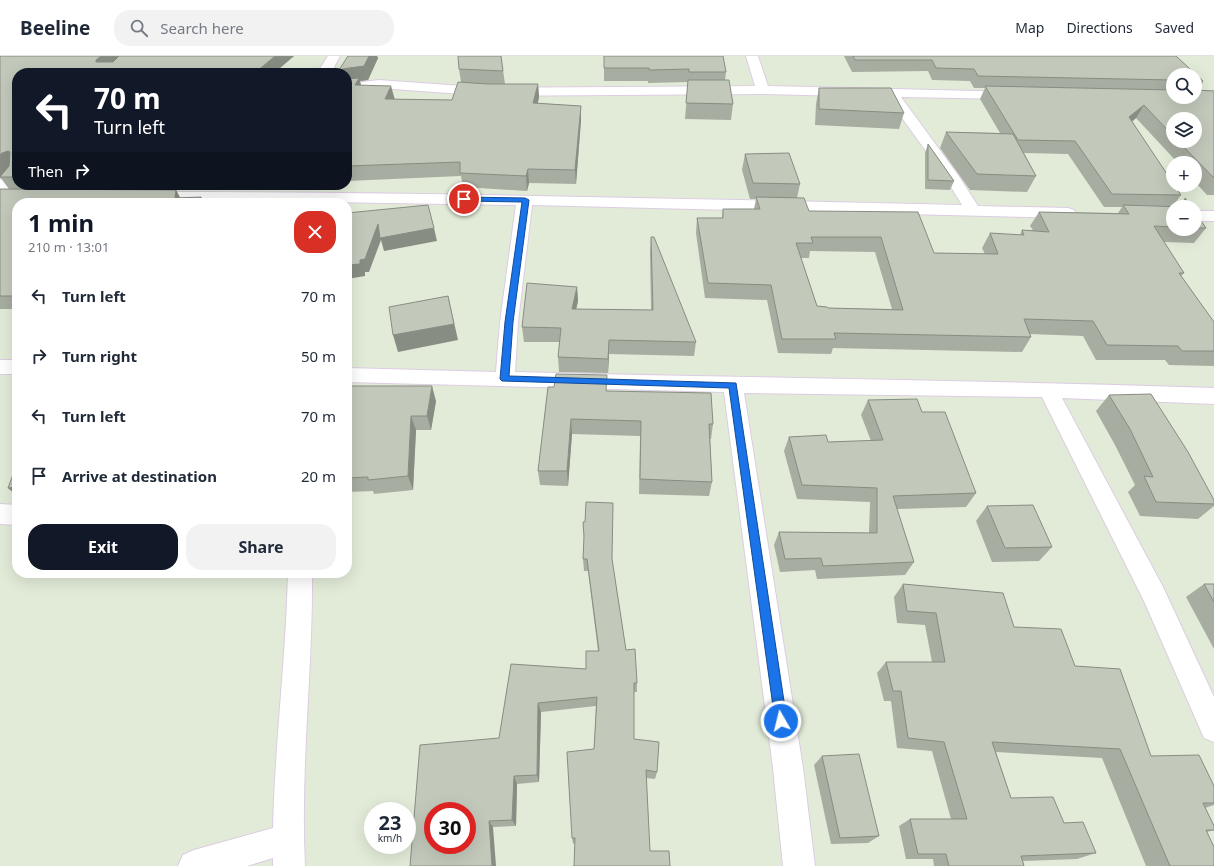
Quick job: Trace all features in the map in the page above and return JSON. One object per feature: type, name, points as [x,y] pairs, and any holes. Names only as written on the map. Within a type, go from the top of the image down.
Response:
[{"type":"street","points":[[327,68],[334,56]]},
{"type":"street","points":[[752,56],[764,90]]},
{"type":"street","points":[[352,87],[379,84],[490,92],[764,90],[1024,95]]},
{"type":"street","points":[[891,93],[953,178],[973,211]]},
{"type":"street","points":[[0,189],[12,176]]},
{"type":"street","points":[[132,197],[244,191],[525,200],[1085,214]]},
{"type":"street","points":[[505,379],[509,322],[525,200]]},
{"type":"street","points":[[1202,216],[1214,216]]},
{"type":"street","points":[[0,367],[12,368]]},
{"type":"street","points":[[352,375],[733,385],[1048,390],[1214,396]]},
{"type":"street","points":[[733,385],[788,768],[799,866]]},
{"type":"street","points":[[1048,390],[1154,595],[1214,728]]},
{"type":"street","points":[[0,514],[12,515]]},
{"type":"street","points":[[194,866],[288,852],[288,764],[301,613],[300,578]]},
{"type":"building","points":[[0,56],[101,56],[96,60],[96,62],[113,62],[119,56],[275,56],[261,68],[12,68],[12,177],[0,177],[9,166],[10,152],[8,151],[0,155]]},
{"type":"building","points":[[348,56],[369,56],[364,66],[340,68]]},
{"type":"building","points":[[458,56],[501,56],[503,71],[459,69]]},
{"type":"building","points":[[604,56],[723,56],[726,72],[689,72],[689,69],[649,70],[649,68],[604,68]]},
{"type":"building","points":[[853,56],[1176,56],[1189,68],[1166,68],[1166,80],[978,76],[974,69],[936,68],[932,60],[855,60]]},
{"type":"building","points":[[359,78],[355,85],[391,86],[385,99],[452,100],[458,82],[488,84],[538,84],[533,103],[581,106],[575,170],[528,169],[526,176],[460,173],[460,162],[352,166],[352,79]]},
{"type":"building","points":[[688,80],[729,80],[733,104],[686,103]]},
{"type":"building","points":[[985,86],[1166,90],[1166,104],[1202,104],[1202,90],[1214,91],[1214,178],[1202,166],[1202,156],[1193,156],[1185,148],[1202,148],[1202,112],[1166,112],[1166,129],[1144,105],[1129,117],[1166,172],[1166,192],[1179,192],[1181,195],[1112,194],[1075,141],[1018,140]]},
{"type":"building","points":[[819,88],[891,88],[904,113],[819,109]]},
{"type":"building","points":[[946,132],[1013,134],[1036,176],[977,174]]},
{"type":"building","points":[[928,144],[954,181],[928,180]]},
{"type":"building","points":[[789,153],[800,184],[753,183],[745,154]]},
{"type":"building","points":[[0,189],[176,190],[175,198],[12,198],[12,296],[0,296]]},
{"type":"building","points":[[201,197],[200,198],[175,198]]},
{"type":"building","points":[[756,197],[804,198],[809,211],[918,212],[934,253],[998,254],[990,233],[1024,235],[1022,230],[1049,232],[1039,212],[1129,214],[1123,205],[1166,206],[1166,227],[1154,226],[1184,273],[1179,273],[1214,322],[1214,351],[1182,351],[1178,346],[1107,345],[1093,321],[1024,319],[1031,337],[834,333],[836,339],[782,339],[771,285],[708,283],[697,218],[723,218],[723,209],[760,209]],"holes":[[[811,237],[881,237],[903,310],[828,308],[817,306],[796,243],[813,243]]]},
{"type":"building","points":[[428,205],[434,228],[380,238],[378,224],[365,259],[360,260],[360,264],[352,265],[352,213]]},
{"type":"building","points":[[1202,222],[1206,228],[1202,228]]},
{"type":"building","points":[[651,237],[654,237],[696,342],[609,340],[608,359],[558,357],[561,328],[522,327],[527,283],[577,287],[572,309],[653,310]]},
{"type":"building","points":[[448,296],[454,324],[393,335],[389,307]]},
{"type":"building","points":[[556,374],[607,375],[606,391],[711,393],[713,424],[709,424],[712,482],[640,479],[641,421],[571,419],[567,471],[538,471],[548,387],[554,387]]},
{"type":"building","points":[[352,386],[432,386],[427,416],[411,416],[408,476],[368,480],[368,477],[352,478]]},
{"type":"building","points":[[1151,394],[1188,452],[1214,500],[1214,504],[1156,502],[1144,476],[1153,477],[1130,429],[1109,395]]},
{"type":"building","points":[[917,399],[922,412],[945,412],[976,493],[893,496],[914,562],[823,566],[821,558],[785,559],[779,532],[877,533],[877,488],[802,485],[789,437],[826,435],[828,442],[883,440],[868,400]]},
{"type":"building","points":[[12,477],[12,488],[8,488]]},
{"type":"building","points":[[586,502],[613,503],[612,559],[626,650],[635,649],[637,683],[634,683],[634,739],[659,742],[657,772],[646,770],[650,851],[669,851],[670,866],[574,866],[575,838],[572,838],[567,752],[594,749],[597,697],[538,703],[537,775],[514,776],[512,820],[489,821],[492,866],[410,866],[411,854],[416,854],[415,802],[420,745],[499,738],[511,664],[586,669],[586,651],[599,651],[587,559],[583,559],[583,522],[585,522]]},
{"type":"building","points":[[1033,505],[1052,547],[1005,548],[987,506]]},
{"type":"building","points":[[903,584],[1003,593],[1014,627],[1061,629],[1075,666],[1120,669],[1151,756],[1199,755],[1214,786],[1214,803],[1203,803],[1214,826],[1214,830],[1206,830],[1214,847],[1214,866],[1170,866],[1120,749],[992,742],[1011,798],[1053,797],[1064,823],[1083,822],[1096,853],[1021,856],[1024,866],[949,866],[946,854],[918,854],[910,819],[967,819],[944,742],[908,738],[901,691],[893,691],[886,662],[945,662],[936,613],[907,611]]},
{"type":"building","points":[[1204,584],[1214,584],[1214,602]]},
{"type":"building","points":[[859,754],[879,836],[840,838],[822,756]]},
{"type":"route","points":[[464,199],[525,200],[509,322],[505,379],[733,385],[781,721]]}]
